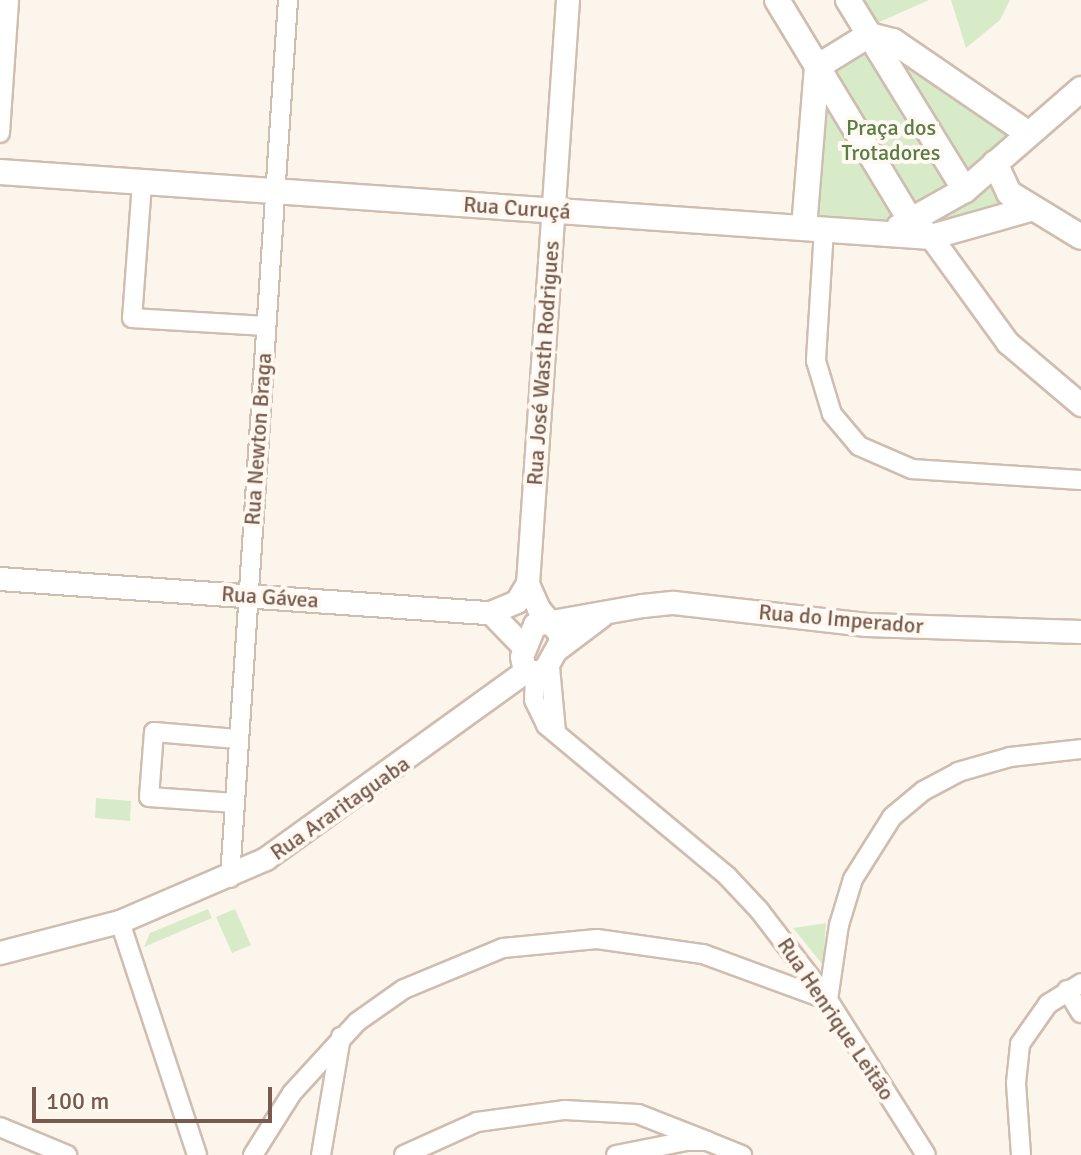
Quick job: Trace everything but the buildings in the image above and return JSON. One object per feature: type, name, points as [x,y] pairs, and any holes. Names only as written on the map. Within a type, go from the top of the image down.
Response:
[{"type":"main road","points":[[777,0],[922,230],[1026,132],[1081,89]]},
{"type":"main road","points":[[848,0],[965,190]]},
{"type":"main road","points":[[817,67],[869,35],[893,41],[1026,132]]},
{"type":"main road","points":[[814,228],[817,67]]},
{"type":"main road","points":[[995,163],[1003,186],[1030,209],[1081,237]]},
{"type":"main road","name":"Rua Curuçá","points":[[0,172],[878,233],[922,230],[1030,209]]},
{"type":"street","points":[[0,133],[9,0]]},
{"type":"street","name":"Rua Newton Braga","points":[[230,878],[288,0]]},
{"type":"street","name":"Rua José Wasth Rodrigues","points":[[528,584],[568,0]]},
{"type":"street","points":[[142,183],[132,318],[265,326]]},
{"type":"street","points":[[814,228],[816,333],[821,389],[832,414],[859,446],[912,469],[1081,480]]},
{"type":"street","points":[[922,230],[1008,343],[1081,405]]},
{"type":"street","name":"Rua Gávea","points":[[0,579],[491,613]]},
{"type":"street","points":[[528,584],[550,624],[560,634],[542,666],[491,613],[517,602],[528,584]]},
{"type":"street","name":"Rua do Imperador","points":[[550,624],[589,613],[602,616],[674,603],[867,625],[1081,632]]},
{"type":"street","name":"Rua do Imperador","points":[[542,666],[602,616]]},
{"type":"street","points":[[524,647],[535,625],[550,624]]},
{"type":"street","name":"Rua Henrique Leitão","points":[[542,666],[538,713],[556,732],[727,876],[828,1000],[926,1155]]},
{"type":"street","name":"Rua Araritaguaba","points":[[0,953],[120,922],[230,878],[294,843],[542,666]]},
{"type":"street","points":[[235,803],[149,797],[154,732],[237,739]]},
{"type":"street","points":[[253,1155],[292,1093],[341,1037],[404,989],[453,966],[503,948],[549,941],[597,939],[703,954],[828,1000],[839,925],[853,879],[892,817],[923,791],[958,772],[1010,757],[1081,749]]},
{"type":"street","points":[[120,922],[197,1155]]},
{"type":"street","points":[[1021,1155],[1016,1083],[1020,1044],[1035,1017],[1074,986],[1081,1013]]},
{"type":"street","points":[[321,1155],[341,1037]]},
{"type":"street","points":[[404,1155],[477,1122],[565,1110],[638,1114],[742,1155]]},
{"type":"street","points":[[0,1127],[67,1155]]},
{"type":"street","points":[[31,1138],[42,1155]]},
{"type":"street","points":[[616,1155],[707,1141]]},
{"type":"green space","points":[[861,0],[929,0],[875,24]]},
{"type":"green space","points":[[951,0],[1010,0],[1000,20],[966,48]]},
{"type":"green space","name":"Praça dos Trotadores","points":[[867,44],[884,47],[1017,134],[983,168],[893,220],[881,225],[812,220],[820,82]]},
{"type":"green space","points":[[990,184],[1005,205],[940,225],[938,220]]},
{"type":"green space","points":[[96,798],[131,801],[130,821],[95,818]]},
{"type":"green space","points":[[208,909],[212,918],[144,947],[150,933]]},
{"type":"green space","points":[[235,909],[251,945],[232,953],[216,917]]},
{"type":"green space","points":[[826,923],[823,965],[793,928]]}]
